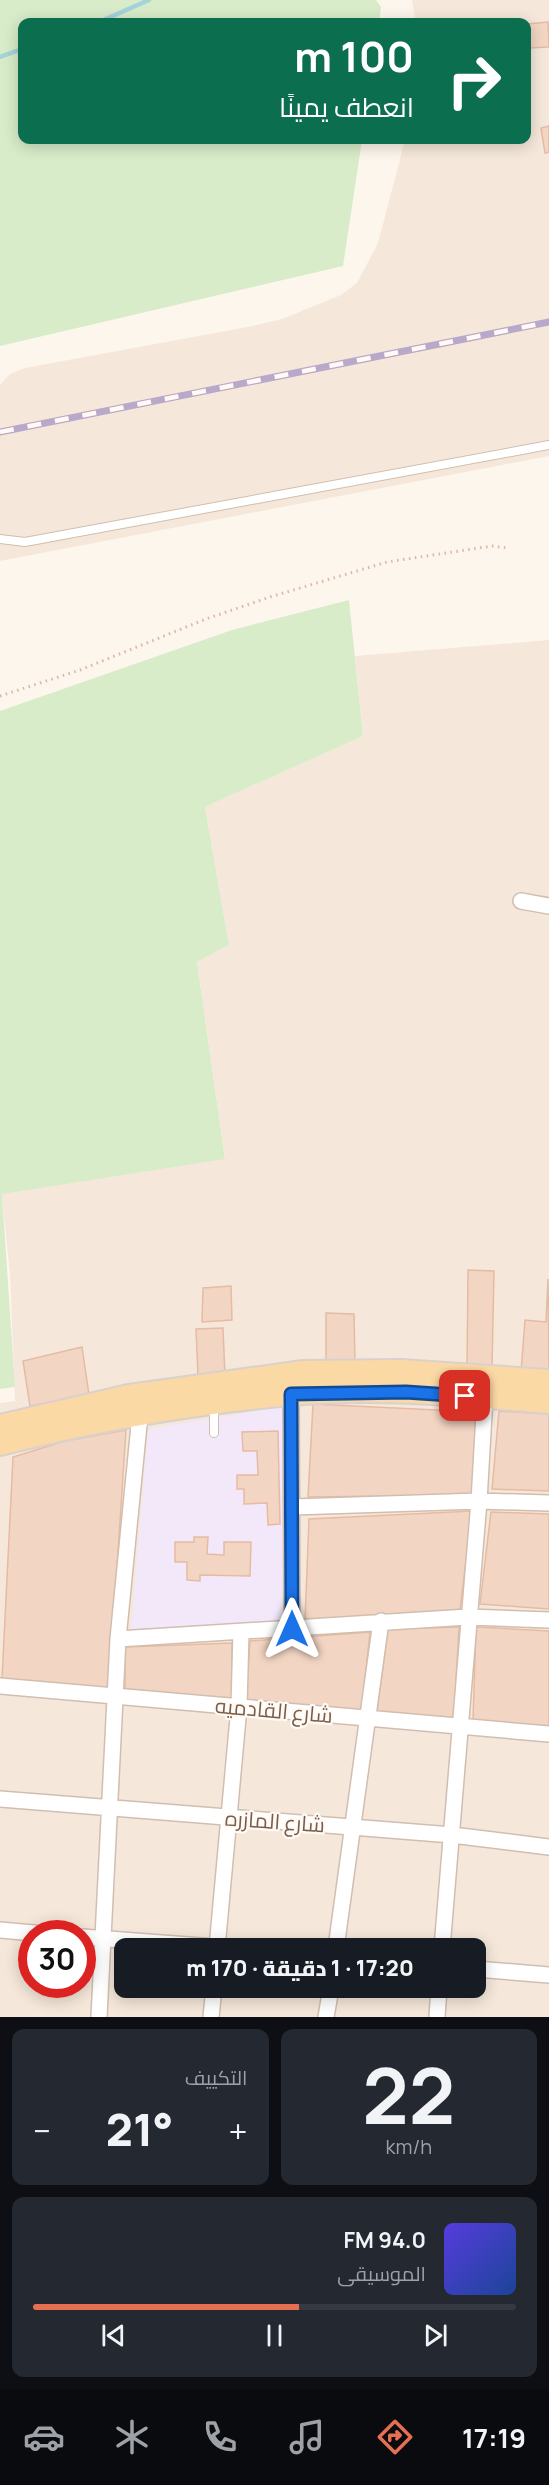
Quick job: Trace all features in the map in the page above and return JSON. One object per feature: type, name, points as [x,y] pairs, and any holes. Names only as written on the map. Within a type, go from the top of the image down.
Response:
[{"type":"main road","points":[[2,1432],[129,1396],[303,1372],[401,1371],[549,1381]]},
{"type":"main road","points":[[2,1432],[54,1430],[140,1415],[291,1394],[406,1392],[549,1402]]},
{"type":"street","points":[[521,901],[549,906]]},
{"type":"street","points":[[291,1394],[292,1629]]},
{"type":"street","points":[[443,1938],[479,1501],[485,1397]]},
{"type":"street","points":[[99,2017],[117,1696],[118,1639],[140,1415]]},
{"type":"street","points":[[293,1507],[479,1501],[549,1503]]},
{"type":"street","points":[[118,1639],[468,1617],[549,1620]]},
{"type":"street","points":[[337,1938],[381,1621]]},
{"type":"street","points":[[222,1938],[239,1707],[241,1632]]},
{"type":"street","name":"شارع القادميه","points":[[0,1686],[549,1734]]},
{"type":"street","name":"شارع المازره","points":[[0,1799],[452,1835],[549,1847]]},
{"type":"street","points":[[0,1930],[18,1932]]},
{"type":"street","points":[[96,1937],[114,1939]]},
{"type":"street","points":[[486,1970],[549,1974]]},
{"type":"street","points":[[211,2017],[213,1998]]},
{"type":"street","points":[[327,2017],[330,1998]]},
{"type":"street","points":[[437,2017],[438,1998]]},
{"type":"lane","points":[[0,539],[25,542],[549,445]]},
{"type":"lane","points":[[214,1405],[214,1433]]},
{"type":"path","points":[[0,696],[80,670],[206,619],[387,562],[492,546],[507,548]]},
{"type":"shaded area","points":[[412,0],[549,0],[549,456],[0,561],[0,385],[10,374],[25,368],[253,326],[282,319],[341,295],[357,283],[378,243],[404,144],[531,144],[531,18],[415,18]]},
{"type":"shaded area","points":[[549,640],[549,2017],[0,2017],[0,1403],[15,1401],[10,1275],[1,1185],[225,1158],[197,962],[229,945],[205,807],[363,736],[355,656]]},
{"type":"shaded area","points":[[284,1407],[284,1624],[131,1629],[148,1429]]},
{"type":"green space","points":[[0,0],[376,0],[381,7],[380,18],[18,18],[18,144],[361,144],[343,266],[0,346]]},
{"type":"green space","points":[[349,600],[363,736],[205,807],[229,945],[197,962],[225,1159],[2,1194],[15,1387],[0,1389],[0,711],[232,630]]},
{"type":"building","points":[[548,22],[549,47],[531,48],[531,24]]},
{"type":"building","points":[[549,126],[549,152],[545,153],[541,128]]},
{"type":"building","points":[[468,1270],[494,1271],[492,1369],[467,1367]]},
{"type":"building","points":[[548,1279],[549,1373],[521,1372],[525,1320],[546,1322]]},
{"type":"building","points":[[231,1286],[232,1320],[202,1322],[203,1288]]},
{"type":"building","points":[[326,1313],[354,1314],[355,1363],[326,1365]]},
{"type":"building","points":[[223,1328],[225,1376],[198,1376],[196,1329]]},
{"type":"building","points":[[82,1347],[89,1395],[30,1406],[23,1361]]},
{"type":"building","points":[[313,1404],[477,1412],[474,1495],[308,1497]]},
{"type":"building","points":[[499,1411],[549,1414],[549,1491],[492,1489]]},
{"type":"building","points":[[126,1430],[109,1689],[2,1679],[13,1457],[65,1441]]},
{"type":"building","points":[[278,1431],[280,1524],[268,1525],[267,1503],[244,1504],[244,1489],[237,1489],[237,1475],[258,1475],[257,1451],[243,1451],[242,1432]]},
{"type":"building","points":[[472,1511],[460,1610],[305,1620],[309,1519]]},
{"type":"building","points":[[491,1512],[549,1514],[549,1609],[480,1604]]},
{"type":"building","points":[[194,1537],[208,1537],[207,1554],[224,1555],[224,1542],[251,1542],[250,1576],[200,1575],[200,1581],[187,1580],[187,1562],[175,1562],[175,1542],[194,1542]]},
{"type":"building","points":[[459,1627],[454,1718],[377,1712],[388,1629]]},
{"type":"building","points":[[476,1627],[549,1631],[549,1727],[473,1720]]},
{"type":"building","points":[[370,1632],[362,1710],[246,1701],[250,1641]]},
{"type":"building","points":[[232,1643],[232,1699],[125,1689],[125,1647]]},
{"type":"waterway","points":[[108,18],[149,0]]},
{"type":"waterway","points":[[0,57],[18,50]]},
{"type":"railway","points":[[0,432],[549,322]]},
{"type":"route","points":[[292,1629],[291,1394],[406,1392],[465,1396]]}]
